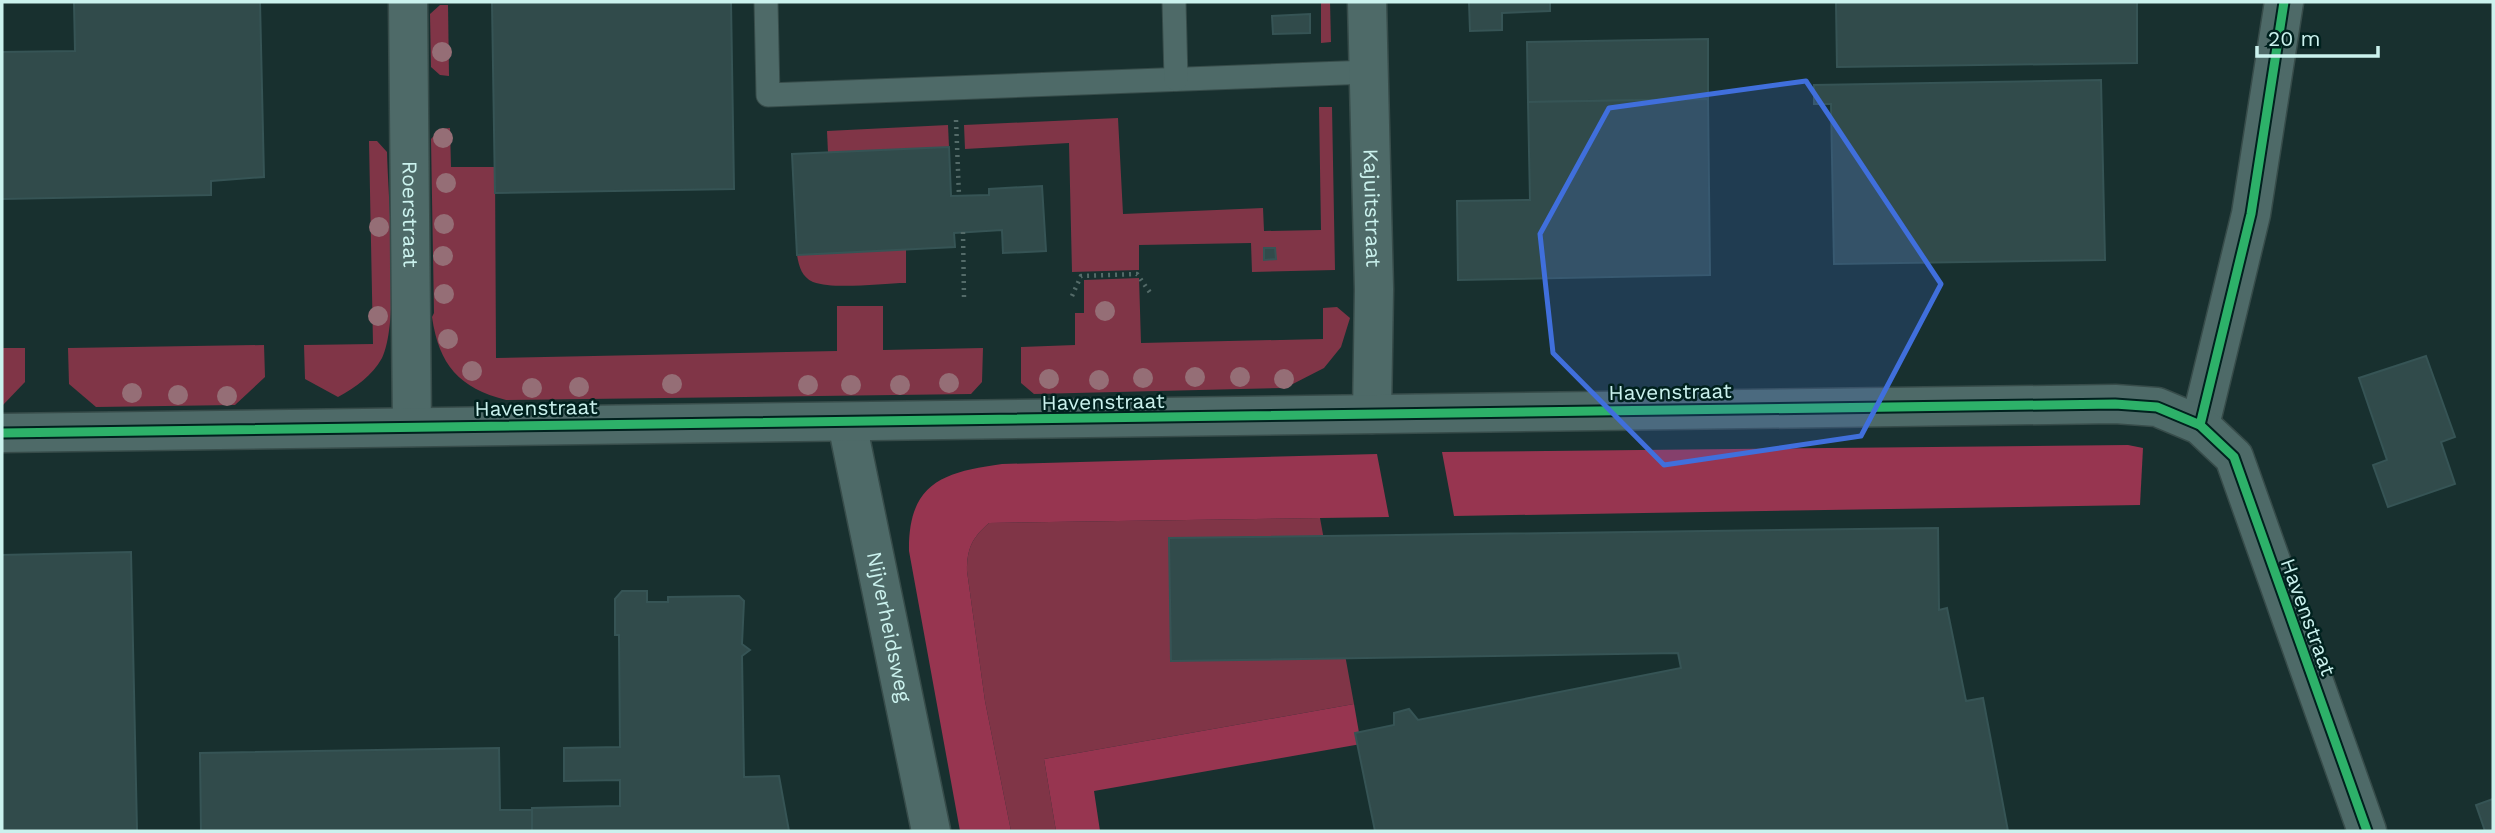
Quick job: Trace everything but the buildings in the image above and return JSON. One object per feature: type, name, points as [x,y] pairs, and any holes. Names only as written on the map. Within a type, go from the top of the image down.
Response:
[{"type":"street","name":"Roerstraat","points":[[408,2],[412,427]]},
{"type":"street","name":"Kajuitstraat","points":[[1367,2],[1374,289],[1372,414]]},
{"type":"street","points":[[2200,425],[2251,214],[2284,2]]},
{"type":"street","name":"Havenstraat","points":[[2,433],[2115,404],[2157,407],[2200,425],[2234,457],[2367,831]]},
{"type":"street","name":"Nijverheidsweg","points":[[847,423],[931,831]]},
{"type":"lane","points":[[766,2],[768,95],[1369,72]]},
{"type":"lane","points":[[1174,2],[1176,79]]},
{"type":"path","points":[[955,88],[959,196]]},
{"type":"path","points":[[963,232],[964,298]]},
{"type":"path","points":[[1072,296],[1082,276],[1137,274],[1152,294]]},
{"type":"highlighted area","points":[[1806,81],[1941,284],[1861,436],[1664,465],[1553,353],[1540,234],[1609,108]]},
{"type":"shaded area","points":[[1321,2],[1330,2],[1331,42],[1321,43]]},
{"type":"shaded area","points":[[440,5],[448,5],[449,76],[440,75],[431,67],[430,14]]},
{"type":"shaded area","points":[[1319,107],[1332,107],[1335,270],[1252,272],[1251,243],[1139,245],[1139,270],[1072,272],[1069,143],[965,149],[964,125],[1118,118],[1123,214],[1263,208],[1264,231],[1321,230]]},
{"type":"shaded area","points":[[948,125],[949,147],[828,153],[827,131]]},
{"type":"shaded area","points":[[450,128],[451,167],[495,167],[496,358],[837,351],[837,306],[883,306],[883,350],[983,348],[982,382],[971,394],[506,400],[476,389],[454,372],[446,361],[435,334],[432,317],[431,139],[440,129]]},
{"type":"shaded area","points":[[369,141],[377,141],[387,152],[392,259],[391,317],[382,358],[363,380],[338,397],[305,379],[304,345],[373,344]]},
{"type":"shaded area","points":[[906,249],[906,283],[846,286],[813,282],[802,271],[797,255]]},
{"type":"shaded area","points":[[1139,278],[1141,343],[1323,339],[1323,308],[1337,307],[1350,318],[1341,347],[1324,368],[1285,388],[1034,394],[1021,383],[1021,347],[1075,345],[1075,313],[1084,313],[1084,280]]},
{"type":"shaded area","points":[[264,345],[265,377],[235,405],[96,407],[69,384],[68,348]]},
{"type":"shaded area","points":[[2,348],[25,348],[25,382],[2,406]]},
{"type":"shaded area","points":[[2128,445],[2143,448],[2140,505],[1454,516],[1442,452]]},
{"type":"shaded area","points":[[1377,454],[1389,517],[989,523],[972,544],[967,571],[985,701],[1011,831],[960,831],[909,551],[910,528],[915,510],[922,496],[933,485],[962,471],[1002,464]]},
{"type":"shaded area","points":[[1320,518],[1354,704],[1044,759],[1056,831],[1011,831],[985,701],[967,571],[972,544],[983,528],[989,523]]},
{"type":"shaded area","points":[[1354,704],[1361,744],[1094,791],[1100,831],[1056,831],[1044,759]]},
{"type":"cycle path","points":[[2200,425],[2251,214],[2284,2]]},
{"type":"cycle path","points":[[2,433],[2115,404],[2157,407],[2200,425],[2234,457],[2367,831]]}]
